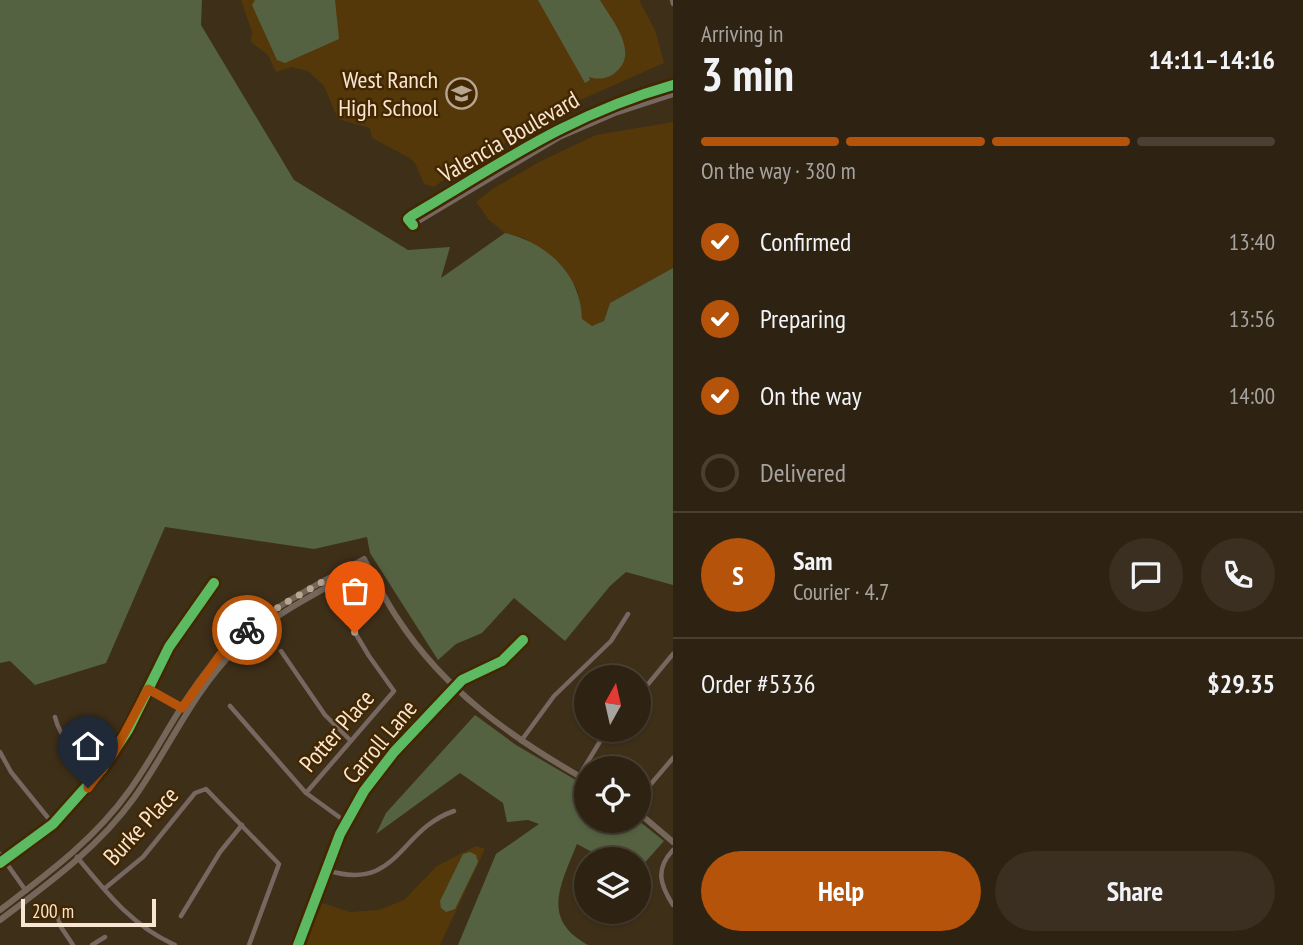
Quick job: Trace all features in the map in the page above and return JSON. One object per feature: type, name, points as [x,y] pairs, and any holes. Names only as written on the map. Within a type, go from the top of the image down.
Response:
[{"type":"main road","points":[[0,919],[76,856],[127,794],[186,709],[199,682],[239,636],[280,606],[365,562],[398,619],[454,688],[521,741],[574,773]]},
{"type":"main road","points":[[651,823],[673,842]]},
{"type":"main road","points":[[0,910],[76,856]]},
{"type":"street","name":"Valencia Boulevard","points":[[408,219],[546,134],[609,106],[673,85]]},
{"type":"street","name":"Valencia Boulevard","points":[[413,225],[559,138],[617,113],[673,95]]},
{"type":"street","points":[[2,862],[52,824],[102,769],[128,730],[181,627],[214,583]]},
{"type":"street","name":"Potter Place","points":[[306,793],[394,691],[326,584]]},
{"type":"street","points":[[521,741],[554,696],[611,641],[628,614]]},
{"type":"street","name":"Carroll Lane","points":[[298,945],[346,822],[381,768],[468,675],[502,661],[523,640]]},
{"type":"street","points":[[281,651],[325,715],[350,740]]},
{"type":"street","points":[[651,681],[673,654]]},
{"type":"street","points":[[148,689],[186,709]]},
{"type":"street","points":[[230,706],[306,793],[346,822]]},
{"type":"street","points":[[55,718],[58,729],[66,740],[102,769]]},
{"type":"street","points":[[0,752],[11,772],[52,824]]},
{"type":"street","points":[[651,784],[673,758]]},
{"type":"street","name":"Burke Place","points":[[104,889],[142,857],[203,788],[213,794],[242,825]]},
{"type":"street","points":[[327,870],[348,876],[370,875],[388,863],[432,822],[454,811]]},
{"type":"street","points":[[181,916],[220,852],[242,825],[279,864],[249,945]]},
{"type":"street","points":[[673,850],[663,863],[660,875],[662,887],[673,905]]},
{"type":"street","points":[[0,854],[2,862],[26,891]]},
{"type":"street","points":[[76,856],[140,926],[175,945]]},
{"type":"street","points":[[54,906],[61,926],[73,945]]},
{"type":"street","points":[[92,945],[105,937]]},
{"type":"shaded area","name":"West Ranch High School","points":[[241,0],[639,0],[655,30],[664,63],[569,105],[512,140],[478,155],[434,187],[424,184],[415,163],[408,157],[372,138],[370,128],[338,119],[324,86],[308,71],[292,67],[276,72],[268,55],[251,42],[252,32]]},
{"type":"shaded area","points":[[673,122],[673,268],[610,303],[604,321],[597,326],[588,325],[582,319],[578,291],[569,278],[524,238],[505,233],[489,220],[476,202],[494,188],[541,161],[596,135]]},
{"type":"shaded area","points":[[476,846],[485,849],[440,945],[305,945],[322,903],[350,912],[379,910],[404,900],[437,866]]},
{"type":"green space","points":[[0,0],[202,0],[201,25],[294,180],[408,250],[450,247],[441,278],[505,233],[535,244],[559,263],[575,288],[582,319],[592,326],[604,321],[610,303],[673,268],[673,585],[626,572],[610,586],[565,641],[514,598],[482,633],[456,644],[438,660],[370,553],[367,537],[314,549],[165,527],[106,663],[35,685],[10,661],[0,663]]},
{"type":"green space","points":[[255,0],[335,0],[339,39],[285,63],[277,60],[252,5]]},
{"type":"green space","points":[[538,0],[600,0],[621,36],[625,55],[623,64],[610,76],[589,77],[590,80],[585,83]]},
{"type":"green space","points":[[475,715],[516,745],[574,779],[574,833],[651,833],[651,831],[664,841],[651,856],[651,847],[583,847],[577,844],[574,847],[558,900],[559,912],[573,935],[588,945],[458,945],[496,854],[539,824],[528,820],[507,822],[503,803],[460,773],[376,834],[386,813]]},
{"type":"green space","points":[[470,852],[476,855],[478,862],[455,909],[446,912],[441,908],[440,901],[463,854]]},
{"type":"cycle path","points":[[413,225],[408,219],[413,215],[538,141],[602,110],[673,85]]},
{"type":"cycle path","points":[[0,863],[53,824],[102,769],[128,730],[169,647],[214,583]]},
{"type":"cycle path","points":[[298,945],[340,834],[364,791],[394,752],[462,680],[502,661],[523,640]]},
{"type":"way so far","points":[[247,630],[280,606],[324,581],[355,633]]},
{"type":"place","name":"West Ranch High School","points":[[461,94]]},
{"type":"route","points":[[88,788],[128,730],[148,689],[182,708],[220,655],[247,630]]}]
